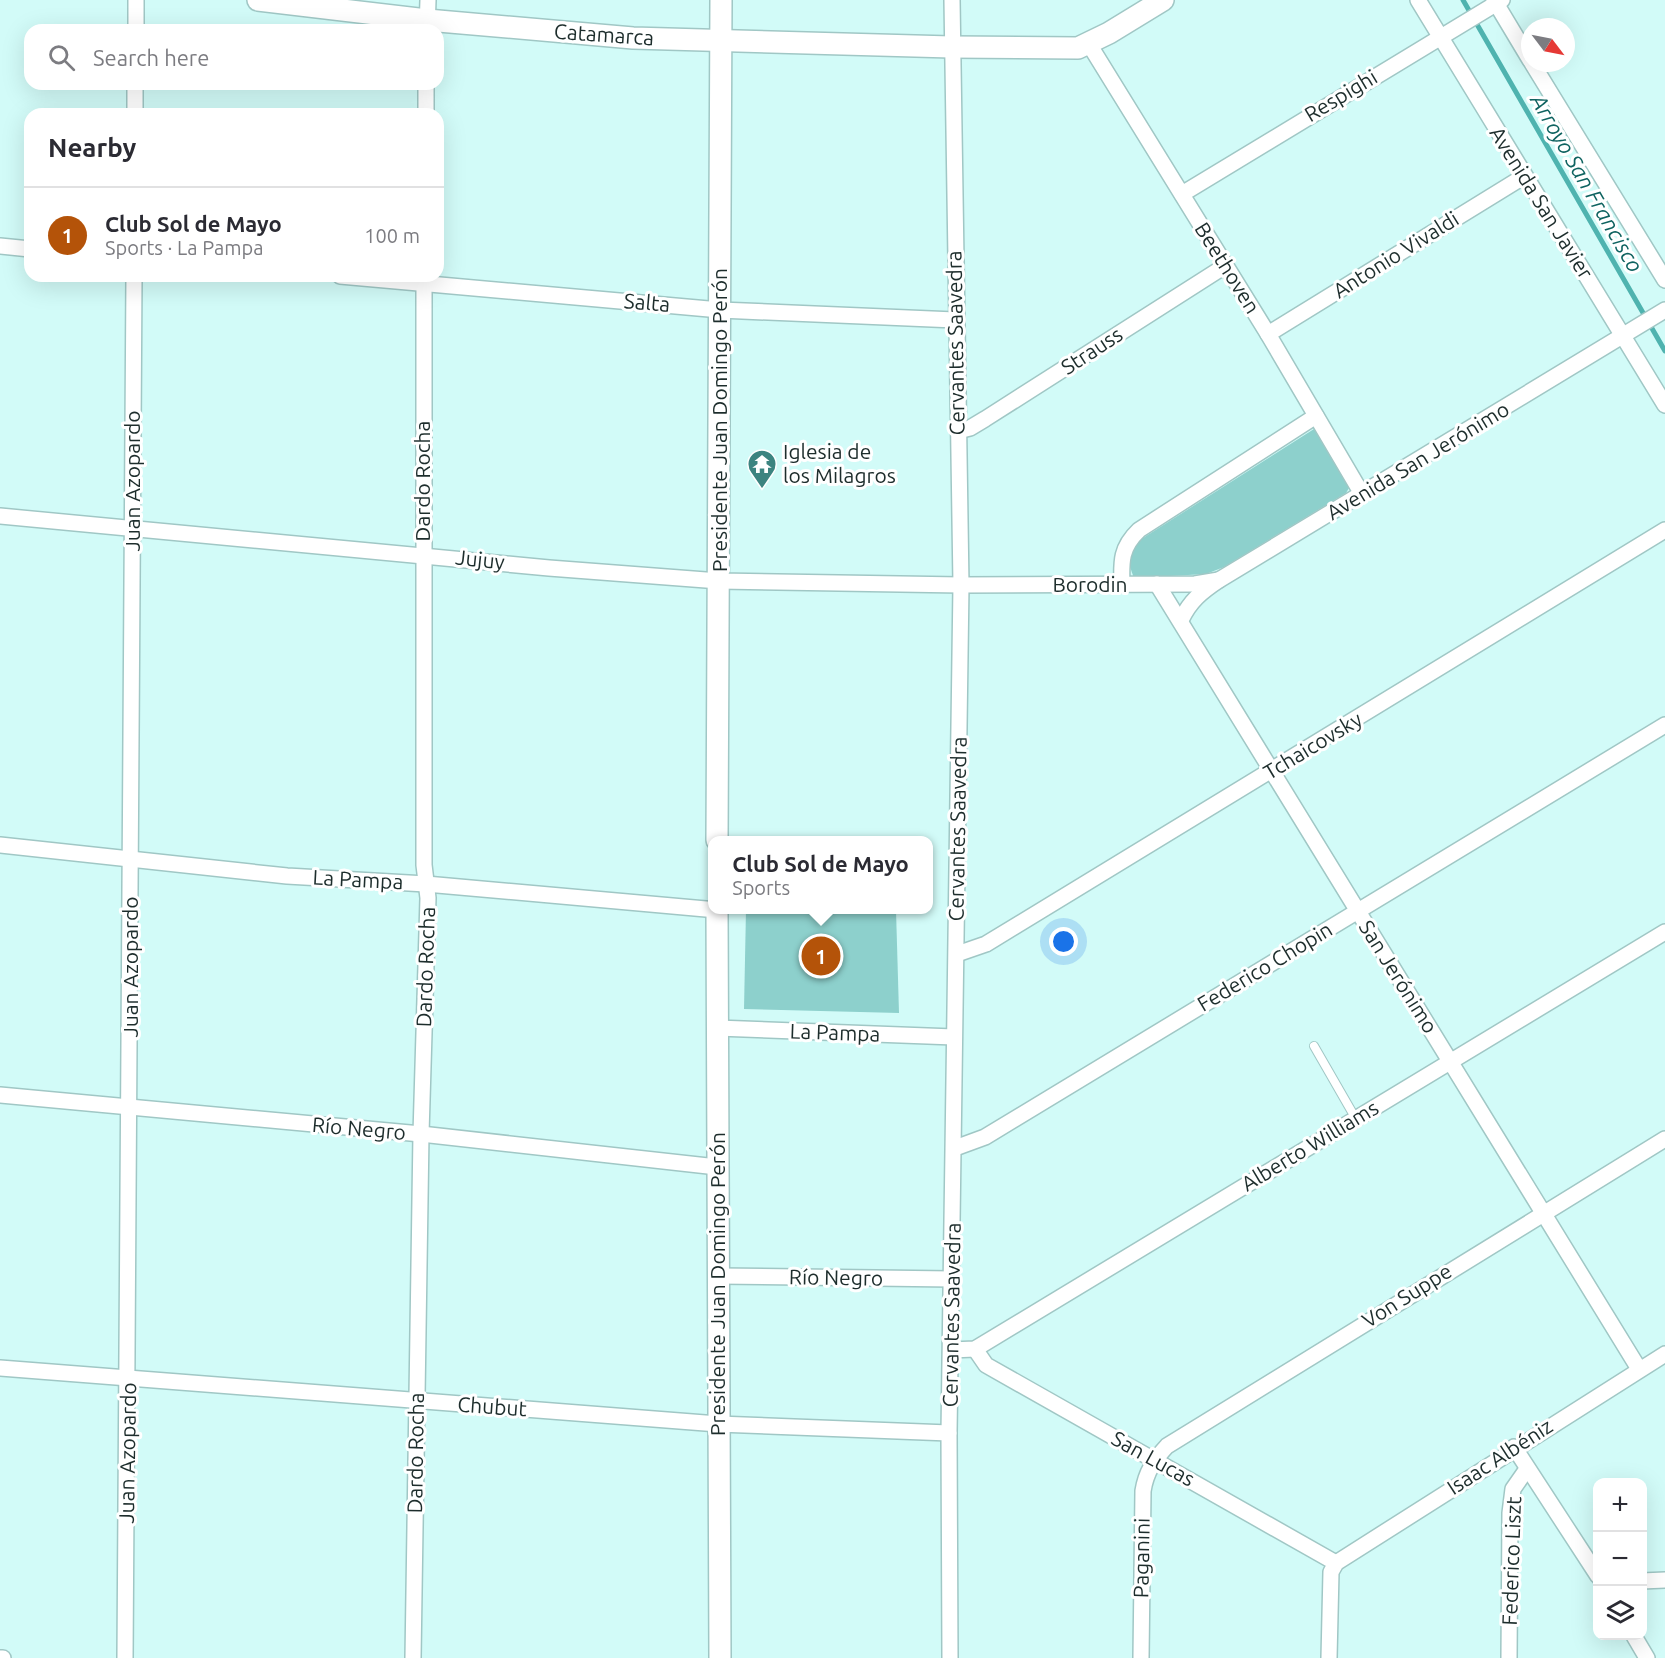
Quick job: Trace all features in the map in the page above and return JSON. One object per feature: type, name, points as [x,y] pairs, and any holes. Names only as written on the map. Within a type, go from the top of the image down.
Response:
[{"type":"street","points":[[136,0],[136,24]]},
{"type":"street","name":"Catamarca","points":[[258,0],[633,38],[951,47],[1078,48],[1089,44]]},
{"type":"street","name":"Presidente Juan Domingo Perón","points":[[717,836],[721,0]]},
{"type":"street","name":"Cervantes Saavedra","points":[[950,1658],[949,1433],[955,1148],[954,1037],[961,585],[955,320],[952,0]]},
{"type":"street","points":[[1089,44],[1163,0]]},
{"type":"street","name":"Avenida San Javier","points":[[1418,0],[1523,177],[1629,333],[1665,405]]},
{"type":"street","points":[[1495,3],[1521,45]]},
{"type":"street","name":"Respighi","points":[[1182,194],[1495,3]]},
{"type":"street","name":"Beethoven","points":[[1089,44],[1268,334],[1362,494]]},
{"type":"street","points":[[1538,72],[1665,280]]},
{"type":"street","points":[[135,90],[135,108]]},
{"type":"street","points":[[426,90],[426,108]]},
{"type":"street","name":"Antonio Vivaldi","points":[[1268,334],[1523,177]]},
{"type":"street","points":[[0,246],[24,248]]},
{"type":"street","name":"Strauss","points":[[958,431],[970,428],[985,419],[1225,266]]},
{"type":"street","name":"Juan Azopardo","points":[[125,1658],[131,1107],[134,282]]},
{"type":"street","name":"Dardo Rocha","points":[[413,1658],[421,1134],[428,898],[423,554],[424,282]]},
{"type":"street","name":"Salta","points":[[444,282],[720,310],[955,320]]},
{"type":"street","name":"Avenida San Jerónimo","points":[[1181,620],[1189,604],[1199,593],[1219,580],[1664,311]]},
{"type":"street","points":[[1122,585],[1121,555],[1130,539],[1139,530],[1317,416]]},
{"type":"street","name":"Jujuy","points":[[0,516],[423,554],[549,568],[719,581],[961,585]]},
{"type":"street","name":"Tchaicovsky","points":[[957,954],[986,944],[1665,530]]},
{"type":"street","name":"Borodin","points":[[961,585],[1122,585],[1219,580]]},
{"type":"street","name":"San Jerónimo","points":[[1157,584],[1639,1369]]},
{"type":"street","name":"Federico Chopin","points":[[955,1148],[985,1137],[1665,725]]},
{"type":"street","name":"La Pampa","points":[[0,845],[287,876],[426,884],[708,909]]},
{"type":"street","name":"Presidente Juan Domingo Perón","points":[[717,914],[720,1658]]},
{"type":"street","name":"Alberto Williams","points":[[951,1350],[975,1349],[1665,932]]},
{"type":"street","name":"La Pampa","points":[[717,1028],[954,1037]]},
{"type":"street","name":"Río Negro","points":[[0,1095],[421,1134],[717,1167]]},
{"type":"street","name":"Von Suppe","points":[[1154,1460],[1167,1446],[1665,1138]]},
{"type":"street","name":"Río Negro","points":[[719,1276],[952,1279]]},
{"type":"street","name":"San Lucas","points":[[975,1349],[986,1365],[1336,1563]]},
{"type":"street","name":"Isaac Albéniz","points":[[1336,1563],[1514,1447],[1665,1355]]},
{"type":"street","name":"Chubut","points":[[0,1368],[129,1380],[718,1424],[949,1433]]},
{"type":"street","points":[[1514,1447],[1593,1568]]},
{"type":"street","name":"Paganini","points":[[1141,1658],[1143,1491],[1145,1477],[1154,1460]]},
{"type":"street","name":"Federico Liszt","points":[[1509,1658],[1510,1513],[1513,1489],[1527,1469]]},
{"type":"street","points":[[1329,1658],[1331,1572],[1336,1563]]},
{"type":"street","points":[[1647,1581],[1665,1580]]},
{"type":"street","points":[[1637,1640],[1647,1658]]},
{"type":"lane","points":[[1314,1047],[1356,1119]]},
{"type":"shaded area","points":[[1314,429],[1349,488],[1346,493],[1224,567],[1206,574],[1134,578],[1129,561],[1130,556],[1134,547],[1143,538]]},
{"type":"shaded area","points":[[746,914],[896,914],[899,1013],[744,1009]]},
{"type":"waterway","name":"Arroyo San Francisco","points":[[1463,0],[1665,351]]},
{"type":"place","name":"Iglesia de los Milagros","points":[[762,490]]},
{"type":"place","name":"Club Sol de Mayo","points":[[821,956]]}]
